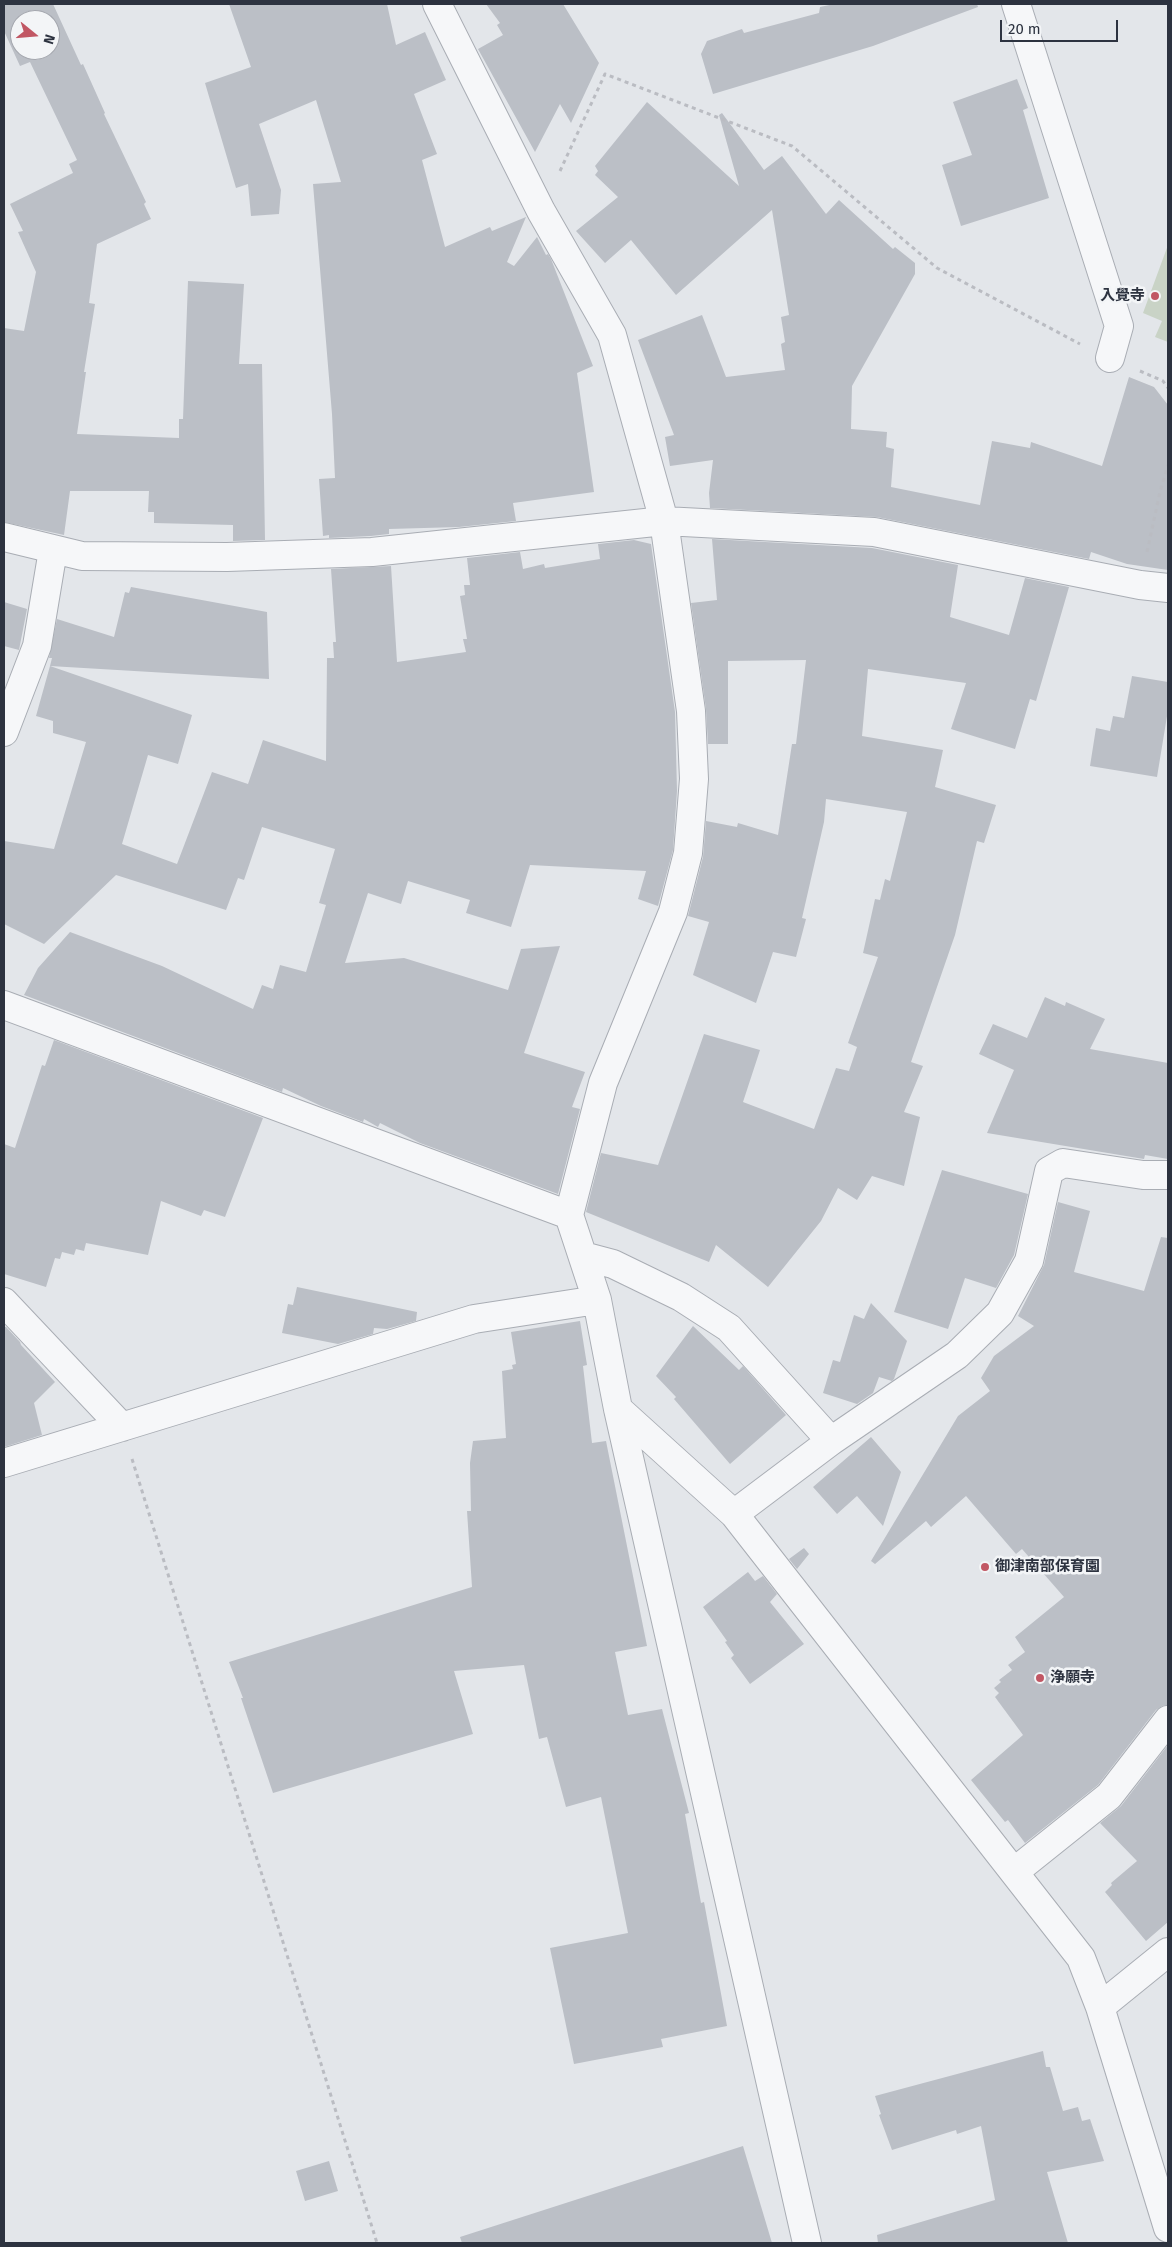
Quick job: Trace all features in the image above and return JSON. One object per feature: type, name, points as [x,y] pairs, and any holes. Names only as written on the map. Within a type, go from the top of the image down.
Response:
[{"type":"street","points":[[437,4],[541,211],[612,335],[664,521],[691,711],[694,779],[688,853],[673,912],[603,1083],[569,1215],[597,1300],[618,1410],[807,2243]]},
{"type":"street","points":[[1016,4],[1119,326],[1110,358]]},
{"type":"street","points":[[4,537],[82,556],[227,557],[372,552],[664,521],[874,532],[1140,585],[1168,588]]},
{"type":"street","points":[[4,731],[37,646],[52,550]]},
{"type":"street","points":[[4,1005],[569,1215]]},
{"type":"street","points":[[734,1514],[831,1441],[957,1356],[1000,1313],[1029,1260],[1049,1171],[1063,1163],[1143,1175],[1168,1175]]},
{"type":"street","points":[[582,1256],[613,1264],[656,1285],[729,1328],[831,1441]]},
{"type":"street","points":[[4,1463],[474,1318],[597,1300]]},
{"type":"street","points":[[4,1302],[122,1427]]},
{"type":"street","points":[[618,1410],[734,1514],[1081,1958],[1100,2006],[1167,2218]]},
{"type":"street","points":[[1014,1872],[1109,1796],[1168,1720]]},
{"type":"street","points":[[1100,2006],[1168,1952]]},
{"type":"path","points":[[541,211],[605,74],[792,146],[937,268],[1062,336],[1110,358]]},
{"type":"path","points":[[1140,585],[1160,492],[1168,466]]},
{"type":"path","points":[[122,1427],[378,2243]]},
{"type":"shaded area","points":[[1168,245],[1168,342],[1155,337],[1162,321],[1143,313]]},
{"type":"building","points":[[4,4],[53,4],[56,10],[10,10],[10,44],[4,31]]},
{"type":"building","points":[[229,4],[387,4],[396,45],[425,32],[446,80],[414,94],[437,154],[422,160],[445,247],[490,227],[492,231],[526,217],[507,262],[514,266],[537,237],[546,255],[548,254],[551,259],[593,366],[577,373],[594,492],[513,503],[516,521],[459,527],[389,529],[389,534],[371,536],[329,538],[329,535],[323,536],[319,479],[335,478],[332,414],[313,184],[341,182],[316,100],[259,124],[281,190],[279,214],[251,216],[248,184],[236,188],[205,83],[251,67]]},
{"type":"building","points":[[486,4],[563,4],[599,63],[571,123],[560,104],[535,152],[478,49],[503,35],[497,25],[500,23]]},
{"type":"building","points":[[834,4],[977,4],[978,7],[873,46],[713,94],[701,54],[707,41],[742,29],[744,33],[819,13],[820,7]]},
{"type":"building","points":[[60,19],[81,65],[83,64],[104,114],[146,202],[144,204],[151,219],[97,244],[89,303],[95,304],[84,372],[86,372],[77,434],[179,438],[179,419],[183,419],[188,281],[244,284],[239,364],[262,364],[265,540],[233,541],[233,525],[154,523],[154,512],[148,512],[149,491],[70,491],[64,535],[4,522],[4,328],[24,331],[36,272],[18,232],[23,231],[10,204],[73,173],[69,164],[77,160],[30,62],[20,66],[17,60],[60,60]]},
{"type":"building","points":[[1017,79],[1028,108],[1023,110],[1049,198],[961,226],[942,165],[972,155],[953,102]]},
{"type":"building","points":[[647,102],[739,186],[719,115],[722,113],[764,170],[782,156],[826,214],[839,200],[893,249],[895,247],[915,263],[915,274],[852,386],[851,429],[887,432],[886,447],[894,449],[891,487],[980,505],[992,441],[1030,448],[1031,442],[1102,466],[1129,377],[1154,387],[1168,405],[1168,570],[1127,564],[1091,552],[1089,559],[877,517],[710,508],[709,493],[713,460],[670,466],[665,437],[674,435],[638,340],[702,315],[726,377],[785,370],[781,344],[785,342],[781,317],[789,315],[772,210],[676,295],[631,240],[605,263],[576,231],[618,197],[595,175],[598,171],[595,166]]},
{"type":"building","points":[[712,539],[872,548],[958,565],[950,617],[1009,635],[1025,578],[1069,587],[1036,701],[1030,699],[1015,749],[951,729],[966,683],[868,669],[862,736],[943,750],[935,787],[996,805],[984,843],[977,841],[955,935],[911,1062],[923,1066],[904,1112],[920,1117],[904,1186],[872,1176],[857,1200],[838,1188],[821,1221],[768,1287],[716,1245],[709,1262],[586,1212],[601,1153],[658,1165],[704,1034],[760,1050],[743,1102],[814,1129],[836,1068],[849,1071],[857,1047],[848,1043],[878,957],[863,953],[875,899],[880,900],[885,879],[890,881],[907,812],[826,799],[824,822],[802,918],[806,919],[796,957],[773,952],[756,1003],[693,975],[709,922],[688,916],[703,857],[706,821],[737,827],[738,823],[778,835],[792,744],[796,744],[806,660],[728,661],[728,744],[708,744],[706,709],[691,603],[717,600]]},
{"type":"building","points":[[634,540],[651,544],[675,712],[677,791],[673,850],[658,906],[638,899],[646,871],[530,865],[511,927],[466,913],[470,900],[408,881],[401,904],[368,893],[345,963],[404,958],[508,990],[521,949],[560,946],[524,1053],[585,1072],[572,1107],[580,1109],[558,1194],[420,1143],[380,1123],[378,1127],[364,1119],[363,1122],[321,1106],[283,1088],[282,1092],[24,995],[38,968],[70,932],[162,966],[253,1009],[262,985],[273,989],[280,965],[306,972],[326,905],[319,903],[335,849],[262,827],[244,880],[238,878],[226,910],[116,875],[44,944],[4,924],[4,841],[54,849],[86,742],[53,733],[53,721],[36,716],[50,666],[192,715],[178,764],[148,755],[122,844],[177,864],[212,772],[248,784],[263,740],[326,761],[327,658],[334,658],[333,642],[336,642],[331,569],[391,566],[397,662],[466,652],[463,639],[467,639],[460,596],[465,595],[464,585],[470,585],[467,558],[520,552],[523,569],[544,564],[545,568],[600,559],[598,544]]},
{"type":"building","points":[[131,587],[267,612],[269,679],[50,666],[52,658],[49,658],[57,619],[114,637],[125,592],[129,593]]},
{"type":"building","points":[[4,602],[27,609],[19,650],[4,646]]},
{"type":"building","points":[[1132,676],[1168,682],[1168,710],[1157,777],[1090,766],[1096,728],[1110,731],[1113,716],[1124,718]]},
{"type":"building","points":[[1045,997],[1065,1006],[1066,1002],[1105,1019],[1090,1049],[1168,1063],[1168,1159],[1145,1155],[1144,1159],[987,1133],[1014,1070],[979,1054],[993,1024],[1027,1038]]},
{"type":"building","points":[[54,1040],[263,1118],[225,1217],[204,1210],[201,1216],[161,1201],[148,1255],[86,1243],[84,1251],[76,1249],[74,1255],[62,1252],[60,1259],[55,1258],[46,1287],[4,1274],[4,1144],[15,1148],[42,1065],[45,1066]]},
{"type":"building","points":[[942,1170],[1028,1194],[1014,1255],[996,1288],[965,1278],[948,1329],[894,1312]]},
{"type":"building","points":[[1058,1202],[1090,1211],[1074,1272],[1144,1291],[1161,1237],[1168,1238],[1168,1705],[1156,1710],[1098,1785],[1025,1843],[1008,1820],[1005,1822],[971,1780],[1023,1735],[995,1697],[999,1693],[994,1688],[1001,1682],[999,1680],[1012,1670],[1008,1665],[1025,1652],[1015,1637],[1064,1597],[1022,1549],[1016,1554],[966,1496],[931,1527],[926,1521],[875,1564],[871,1561],[958,1416],[990,1391],[981,1378],[994,1356],[1034,1326],[1018,1316],[1044,1265]]},
{"type":"building","points":[[297,1287],[417,1312],[416,1321],[387,1329],[374,1328],[373,1334],[338,1344],[282,1333],[288,1304],[293,1305]]},
{"type":"building","points":[[871,1303],[907,1341],[894,1379],[892,1381],[879,1377],[873,1393],[857,1404],[823,1393],[833,1360],[840,1362],[854,1315],[864,1319]]},
{"type":"building","points":[[580,1321],[587,1365],[583,1366],[592,1443],[606,1441],[647,1646],[615,1652],[628,1715],[662,1709],[689,1813],[685,1814],[701,1903],[704,1902],[727,2026],[661,2039],[663,2047],[574,2064],[550,1948],[628,1933],[601,1797],[566,1807],[547,1737],[539,1739],[524,1665],[454,1671],[473,1734],[273,1793],[241,1698],[243,1698],[229,1662],[472,1587],[467,1511],[471,1511],[470,1463],[473,1441],[506,1438],[502,1371],[513,1369],[512,1365],[516,1364],[511,1332]]},
{"type":"building","points":[[693,1326],[739,1370],[743,1366],[786,1415],[730,1464],[674,1399],[676,1397],[656,1376]]},
{"type":"building","points":[[4,1327],[20,1342],[55,1382],[34,1403],[42,1435],[4,1447]]},
{"type":"building","points":[[871,1437],[901,1472],[883,1526],[857,1496],[837,1514],[813,1487]]},
{"type":"building","points":[[804,1548],[809,1554],[797,1569],[789,1559]]},
{"type":"building","points":[[748,1572],[755,1581],[763,1576],[777,1594],[770,1602],[804,1644],[750,1684],[731,1658],[734,1655],[725,1642],[727,1641],[703,1607]]},
{"type":"building","points":[[1168,1745],[1168,1922],[1146,1941],[1105,1892],[1112,1885],[1111,1883],[1137,1861],[1100,1823],[1121,1806]]},
{"type":"building","points":[[1043,2051],[1046,2067],[1050,2067],[1063,2111],[1078,2107],[1082,2121],[1090,2119],[1104,2161],[1047,2172],[1068,2243],[878,2243],[877,2235],[995,2200],[981,2126],[957,2134],[956,2130],[892,2150],[879,2115],[881,2114],[875,2096]]},
{"type":"building","points":[[743,2146],[772,2243],[462,2243],[460,2237]]},
{"type":"building","points":[[329,2161],[338,2191],[305,2201],[296,2171]]},
{"type":"place","name":"入覺寺","points":[[1155,296]]},
{"type":"place","name":"御津南部保育園","points":[[985,1567]]},
{"type":"place","name":"浄願寺","points":[[1040,1678]]}]
